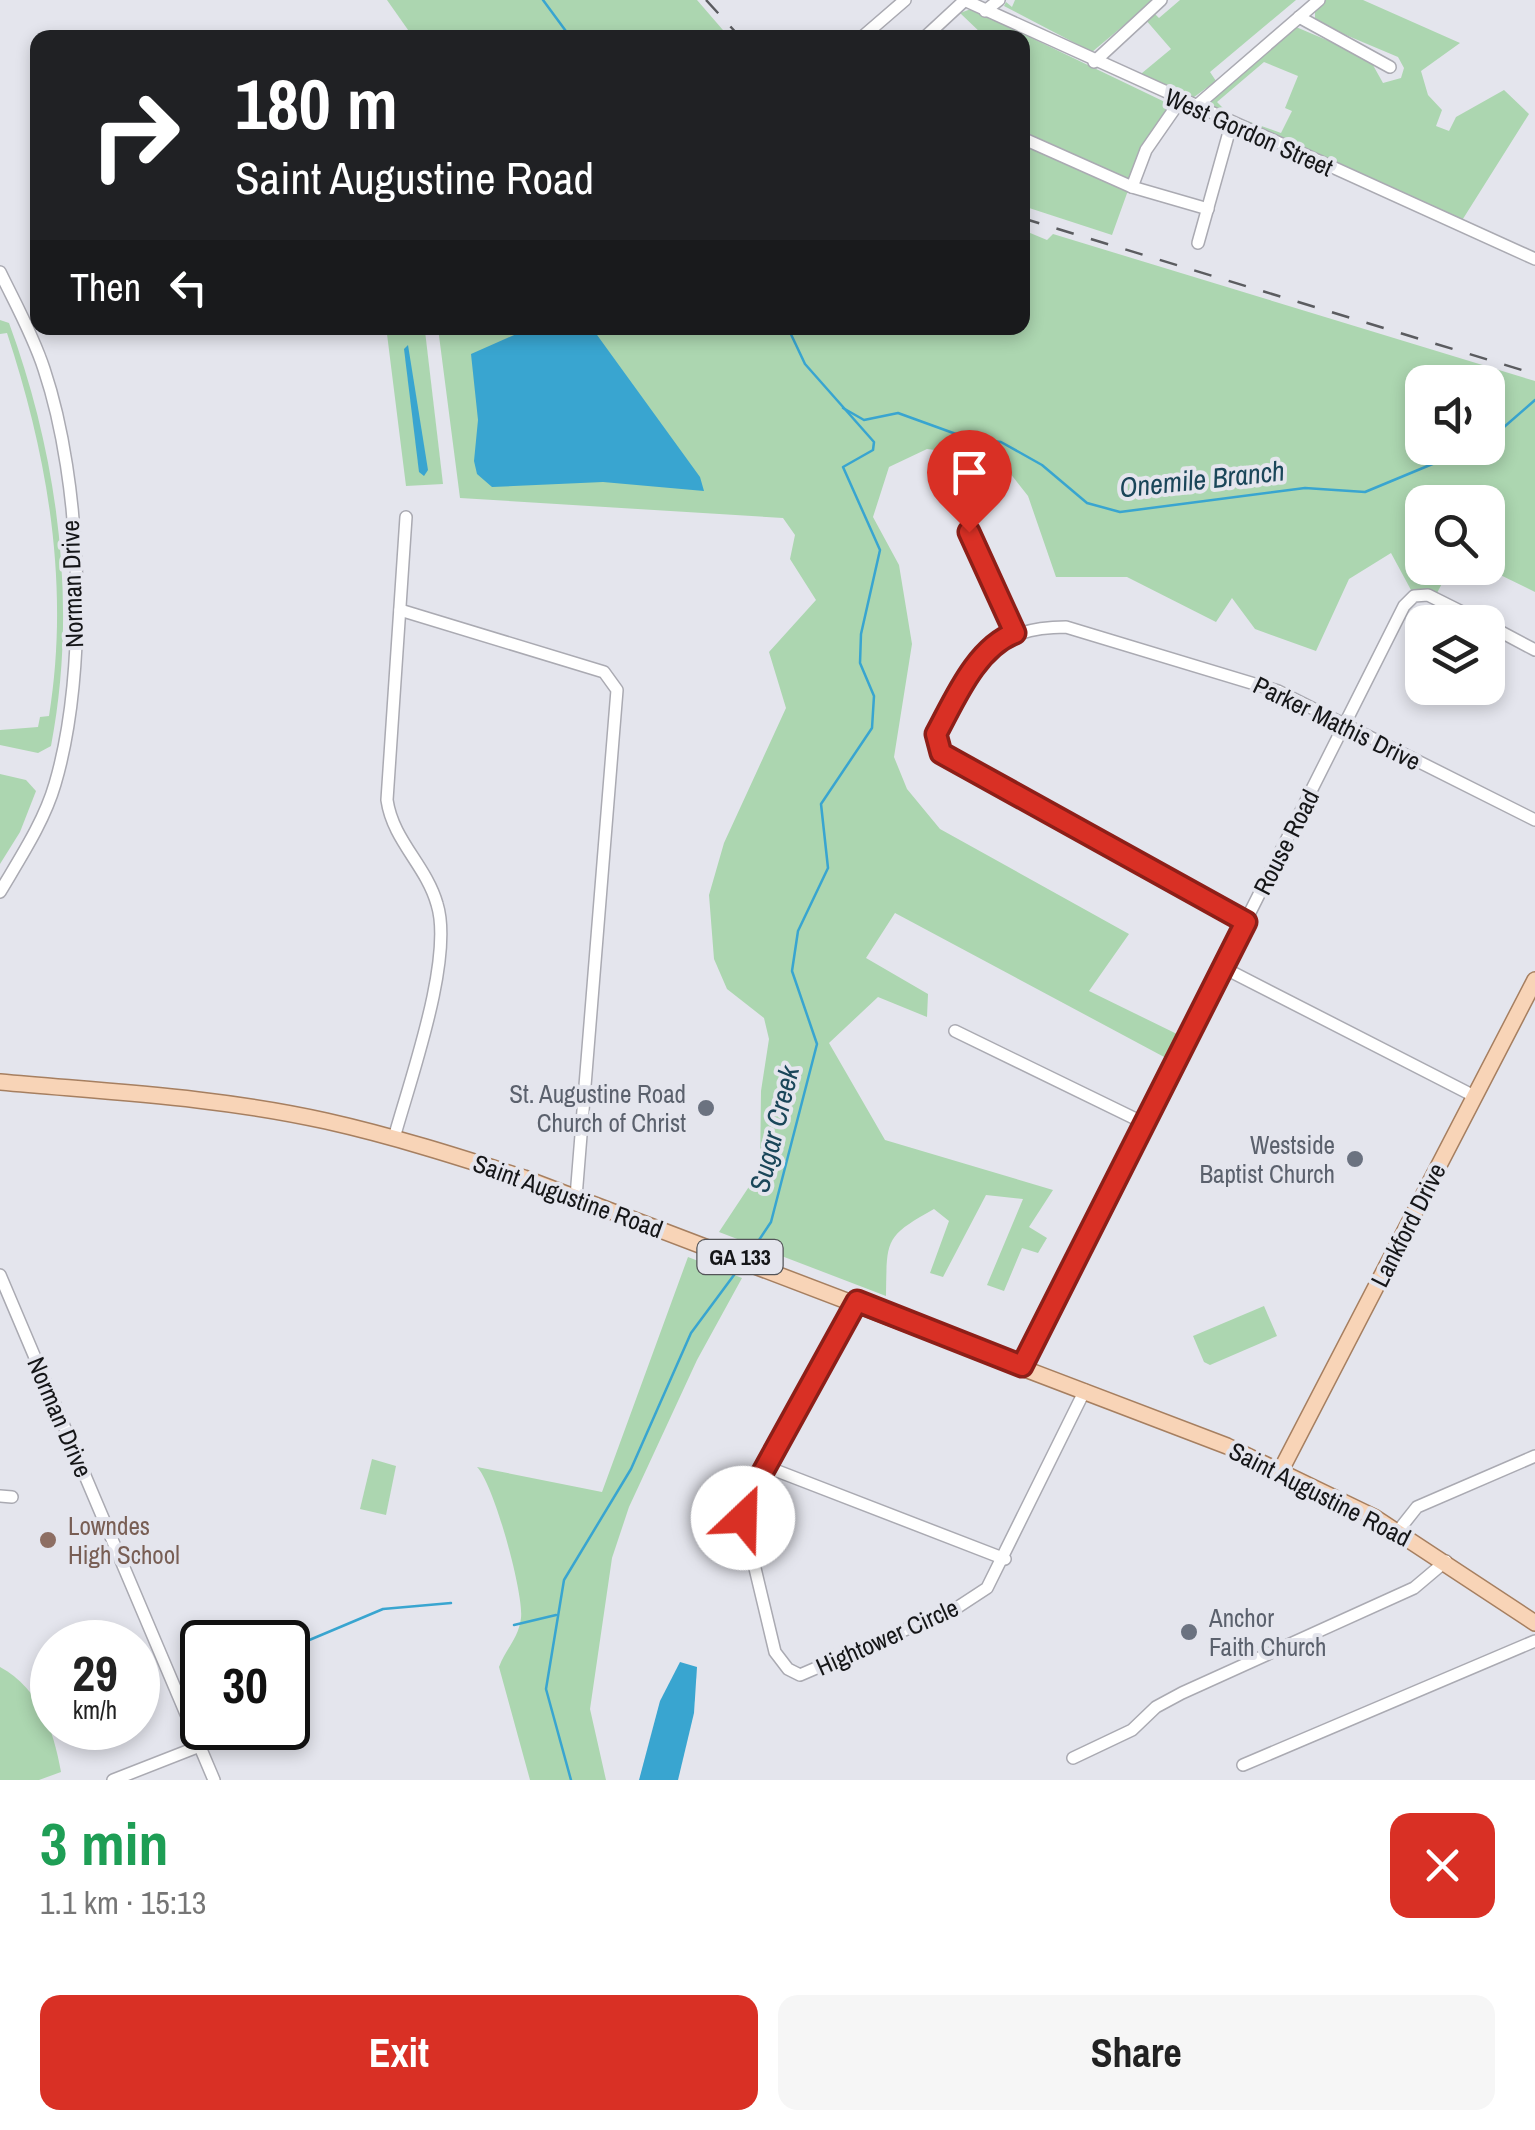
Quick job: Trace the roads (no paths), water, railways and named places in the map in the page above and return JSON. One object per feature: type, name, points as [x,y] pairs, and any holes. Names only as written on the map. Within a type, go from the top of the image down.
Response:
[{"type":"main road","name":"Lankford Drive","points":[[1281,1470],[1535,980]]},
{"type":"main road","name":"Saint Augustine Road","points":[[0,1082],[239,1106],[394,1138],[576,1197],[857,1301],[1281,1470],[1398,1530],[1535,1623]]},
{"type":"street","points":[[871,30],[905,0]]},
{"type":"street","points":[[933,30],[965,0]]},
{"type":"street","name":"West Gordon Street","points":[[965,0],[1026,30]]},
{"type":"street","points":[[985,11],[999,0]]},
{"type":"street","points":[[1094,62],[1161,0]]},
{"type":"street","points":[[1194,108],[1319,0]]},
{"type":"street","points":[[1298,17],[1390,67]]},
{"type":"street","name":"West Gordon Street","points":[[1030,32],[1535,259]]},
{"type":"street","points":[[1132,187],[1146,150],[1180,101]]},
{"type":"street","points":[[1198,243],[1231,125]]},
{"type":"street","points":[[1030,142],[1132,187],[1208,208]]},
{"type":"street","name":"Norman Drive","points":[[0,272],[44,370],[66,470],[76,586],[75,674],[55,785],[0,892]]},
{"type":"street","points":[[394,1138],[442,941],[435,896],[394,830],[387,800],[406,516]]},
{"type":"street","points":[[969,532],[1015,633],[1000,639],[970,675],[936,734],[941,753],[1246,922]]},
{"type":"street","name":"Rouse Road","points":[[1406,605],[1422,594],[1445,605]]},
{"type":"street","name":"Rouse Road","points":[[1022,1366],[1405,605]]},
{"type":"street","points":[[400,610],[610,676],[617,690],[576,1197]]},
{"type":"street","name":"Parker Mathis Drive","points":[[1015,633],[1044,627],[1090,632],[1240,676],[1535,820]]},
{"type":"street","points":[[1505,634],[1535,650]]},
{"type":"street","points":[[1222,967],[1474,1096]]},
{"type":"street","points":[[955,1031],[1144,1122]]},
{"type":"street","name":"Norman Drive","points":[[0,1275],[180,1699]]},
{"type":"street","name":"Hightower Circle","points":[[857,1301],[743,1518],[775,1652],[788,1669],[800,1674],[967,1602],[988,1588],[1085,1390]]},
{"type":"street","points":[[1398,1530],[1417,1507],[1535,1456]]},
{"type":"street","points":[[767,1467],[1004,1559]]},
{"type":"street","points":[[1072,1758],[1132,1730],[1156,1707],[1182,1693],[1414,1588],[1446,1562]]},
{"type":"street","points":[[1243,1765],[1535,1642]]},
{"type":"street","points":[[114,1780],[190,1750]]},
{"type":"street","name":"Norman Drive","points":[[202,1750],[214,1780]]},
{"type":"water","points":[[514,335],[597,335],[700,477],[704,491],[603,482],[492,487],[477,474],[474,461],[478,420],[471,354]]},
{"type":"water","points":[[408,345],[428,470],[424,476],[419,472],[404,349]]},
{"type":"water","points":[[680,1662],[697,1667],[694,1713],[678,1780],[639,1780],[660,1701]]},
{"type":"waterway","name":"Sugar Creek","points":[[543,0],[565,30]]},
{"type":"waterway","name":"Sugar Creek","points":[[757,1243],[771,1222],[817,1044],[792,971],[798,931],[828,868],[821,804],[872,728],[874,696],[860,663],[861,634],[880,550],[843,467],[873,450],[874,442],[805,364],[791,335]]},
{"type":"waterway","name":"Onemile Branch","points":[[1505,426],[1535,400]]},
{"type":"waterway","name":"Onemile Branch","points":[[843,408],[864,420],[898,413],[967,438],[1001,442],[1042,465],[1087,503],[1120,512],[1305,488],[1365,492],[1430,465]]},
{"type":"waterway","name":"Sugar Creek","points":[[571,1780],[546,1689],[564,1580],[631,1469],[691,1333],[734,1275]]},
{"type":"waterway","points":[[310,1640],[383,1609],[451,1603]]},
{"type":"waterway","points":[[514,1625],[556,1615]]},
{"type":"railway","points":[[706,0],[734,30]]},
{"type":"railway","points":[[1030,220],[1535,374]]},
{"type":"place","name":"St. Augustine Road Church of Christ","points":[[706,1108]]},
{"type":"place","name":"Westside Baptist Church","points":[[1355,1159]]},
{"type":"place","name":"Lowndes High School","points":[[48,1540]]},
{"type":"place","name":"Anchor Faith Church","points":[[1189,1632]]}]
